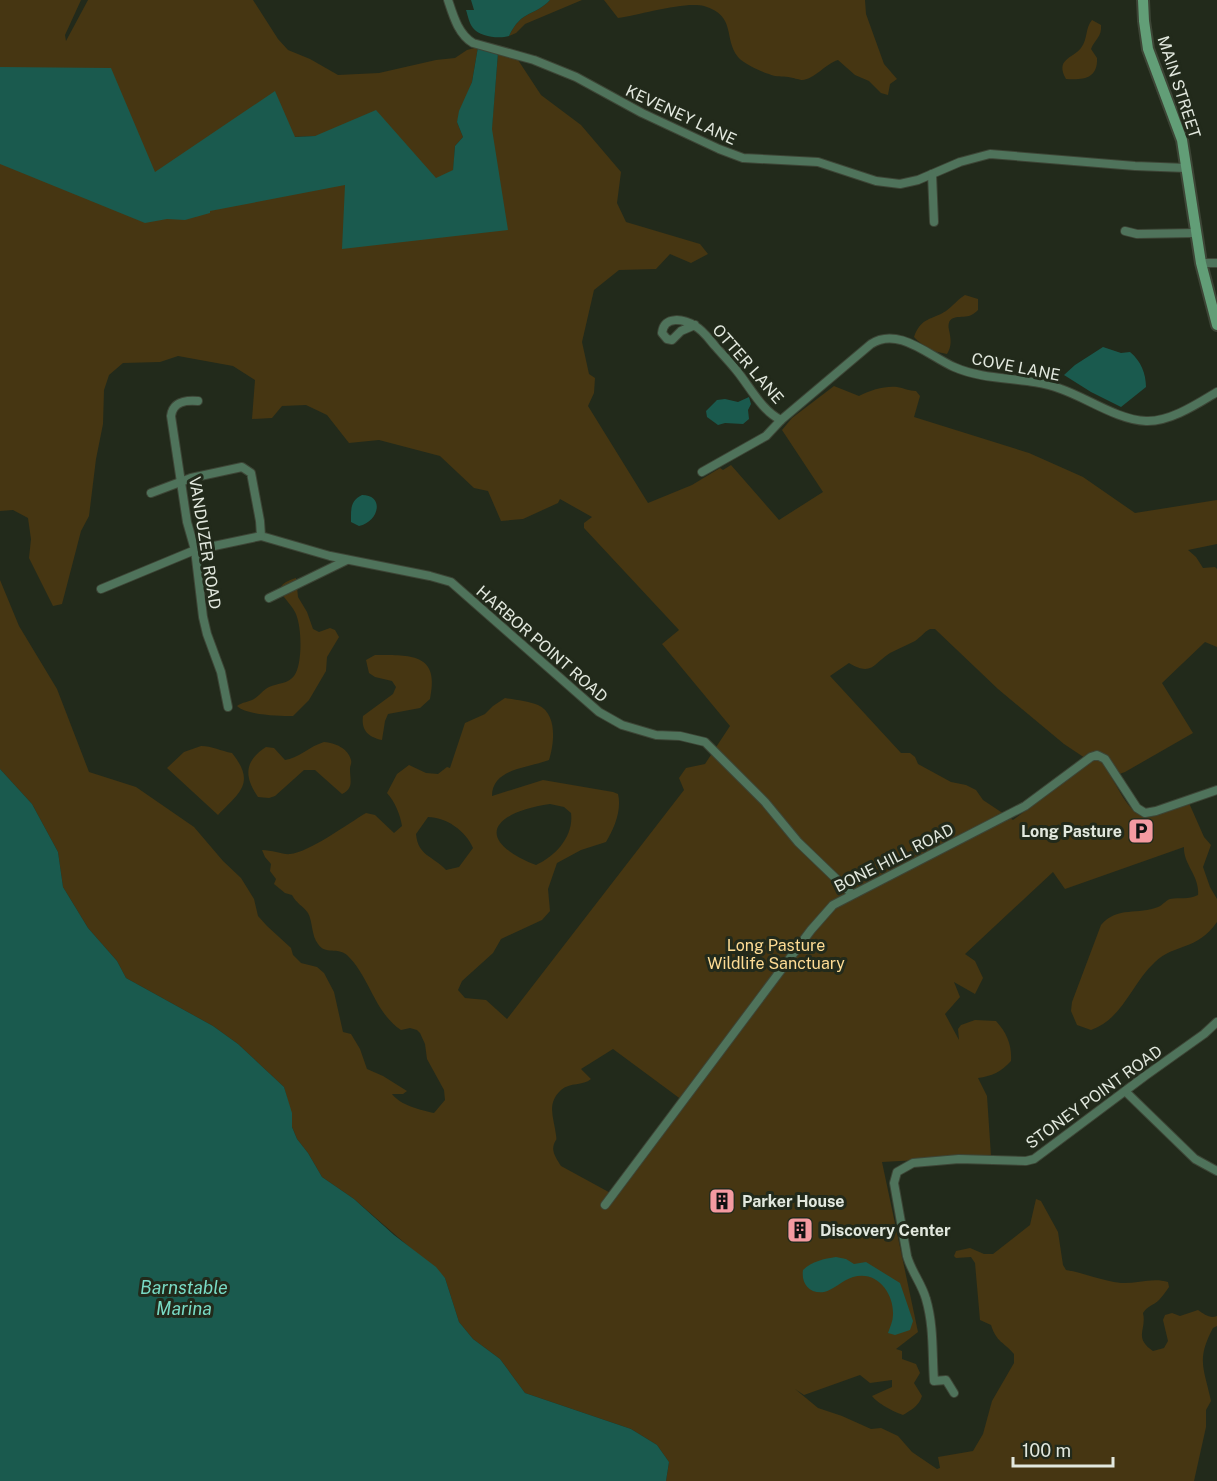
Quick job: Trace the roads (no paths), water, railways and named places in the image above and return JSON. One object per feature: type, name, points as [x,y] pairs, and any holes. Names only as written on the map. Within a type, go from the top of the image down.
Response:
[{"type":"main road","name":"MAIN STREET","points":[[1143,0],[1148,49],[1179,131],[1201,263],[1217,325]]},
{"type":"street","name":"KEVENEY LANE","points":[[448,0],[456,22],[465,36],[473,43],[534,60],[576,77],[642,113],[743,158],[818,162],[887,183],[908,183],[960,162],[990,154],[1186,168]]},
{"type":"street","points":[[933,174],[934,222]]},
{"type":"street","points":[[1125,231],[1137,234],[1196,233]]},
{"type":"street","points":[[1201,263],[1217,263]]},
{"type":"street","name":"OTTER LANE","points":[[695,325],[736,369],[758,399],[781,420]]},
{"type":"street","name":"COVE LANE","points":[[781,420],[878,339],[884,337],[902,340],[953,367],[973,374],[1049,385],[1124,416],[1145,421],[1175,414],[1217,392]]},
{"type":"street","name":"VANDUZER ROAD","points":[[198,400],[187,400],[178,404],[172,411],[187,522],[195,550],[205,626],[221,672],[228,707]]},
{"type":"street","points":[[702,472],[766,436],[781,420]]},
{"type":"street","points":[[101,589],[195,550],[261,536],[251,473],[242,467],[191,478],[151,493]]},
{"type":"street","name":"HARBOR POINT ROAD","points":[[261,536],[304,550],[451,582],[599,712],[622,725],[656,735],[680,736],[705,742],[765,802],[798,842],[852,894]]},
{"type":"street","points":[[269,598],[347,560]]},
{"type":"street","name":"BONE HILL ROAD","points":[[605,1205],[828,908],[1024,806],[1090,757],[1099,756],[1105,759],[1137,808],[1145,813],[1217,790]]},
{"type":"street","name":"STONEY POINT ROAD","points":[[954,1393],[946,1380],[934,1380],[929,1311],[923,1291],[909,1264],[898,1210],[895,1176],[902,1167],[913,1163],[1034,1159],[1204,1034],[1217,1022]]},
{"type":"street","points":[[1125,1091],[1195,1160],[1217,1171]]},
{"type":"water","points":[[471,0],[550,0],[523,17],[509,36],[500,37],[485,35],[473,28],[466,10],[474,10]]},
{"type":"water","points":[[478,47],[498,53],[492,129],[508,230],[342,249],[345,185],[210,211],[210,213],[185,220],[167,219],[145,223],[0,164],[0,67],[111,68],[155,172],[275,91],[295,137],[315,136],[376,110],[436,178],[453,170],[455,146],[463,137],[457,122],[459,111],[472,82]]},
{"type":"water","points":[[1103,347],[1121,353],[1130,352],[1137,359],[1144,373],[1146,387],[1121,407],[1064,375]]},
{"type":"water","points":[[749,397],[751,404],[748,410],[749,419],[743,424],[718,425],[707,417],[706,411],[717,400],[738,402]]},
{"type":"water","points":[[362,495],[374,499],[377,509],[366,524],[359,526],[351,522],[351,509],[355,500]]},
{"type":"water","name":"Barnstable Marina","points":[[0,769],[32,804],[58,852],[63,887],[88,928],[117,961],[126,978],[213,1026],[238,1044],[284,1087],[292,1113],[292,1127],[297,1139],[322,1177],[354,1199],[394,1235],[436,1267],[445,1278],[459,1322],[473,1339],[500,1359],[525,1393],[631,1429],[657,1445],[669,1462],[666,1481],[0,1481]]},
{"type":"water","points":[[836,1257],[854,1264],[866,1262],[900,1283],[913,1321],[910,1330],[895,1335],[888,1333],[893,1317],[891,1299],[882,1285],[870,1277],[853,1277],[824,1292],[814,1291],[807,1287],[803,1279],[803,1270],[814,1262]]},
{"type":"place","name":"Long Pasture","points":[[1141,831]]},
{"type":"place","name":"Parker House","points":[[722,1201]]},
{"type":"place","name":"Discovery Center","points":[[800,1230]]},
{"type":"park label","name":"Long Pasture Wildlife Sanctuary","points":[[776,954]]}]
